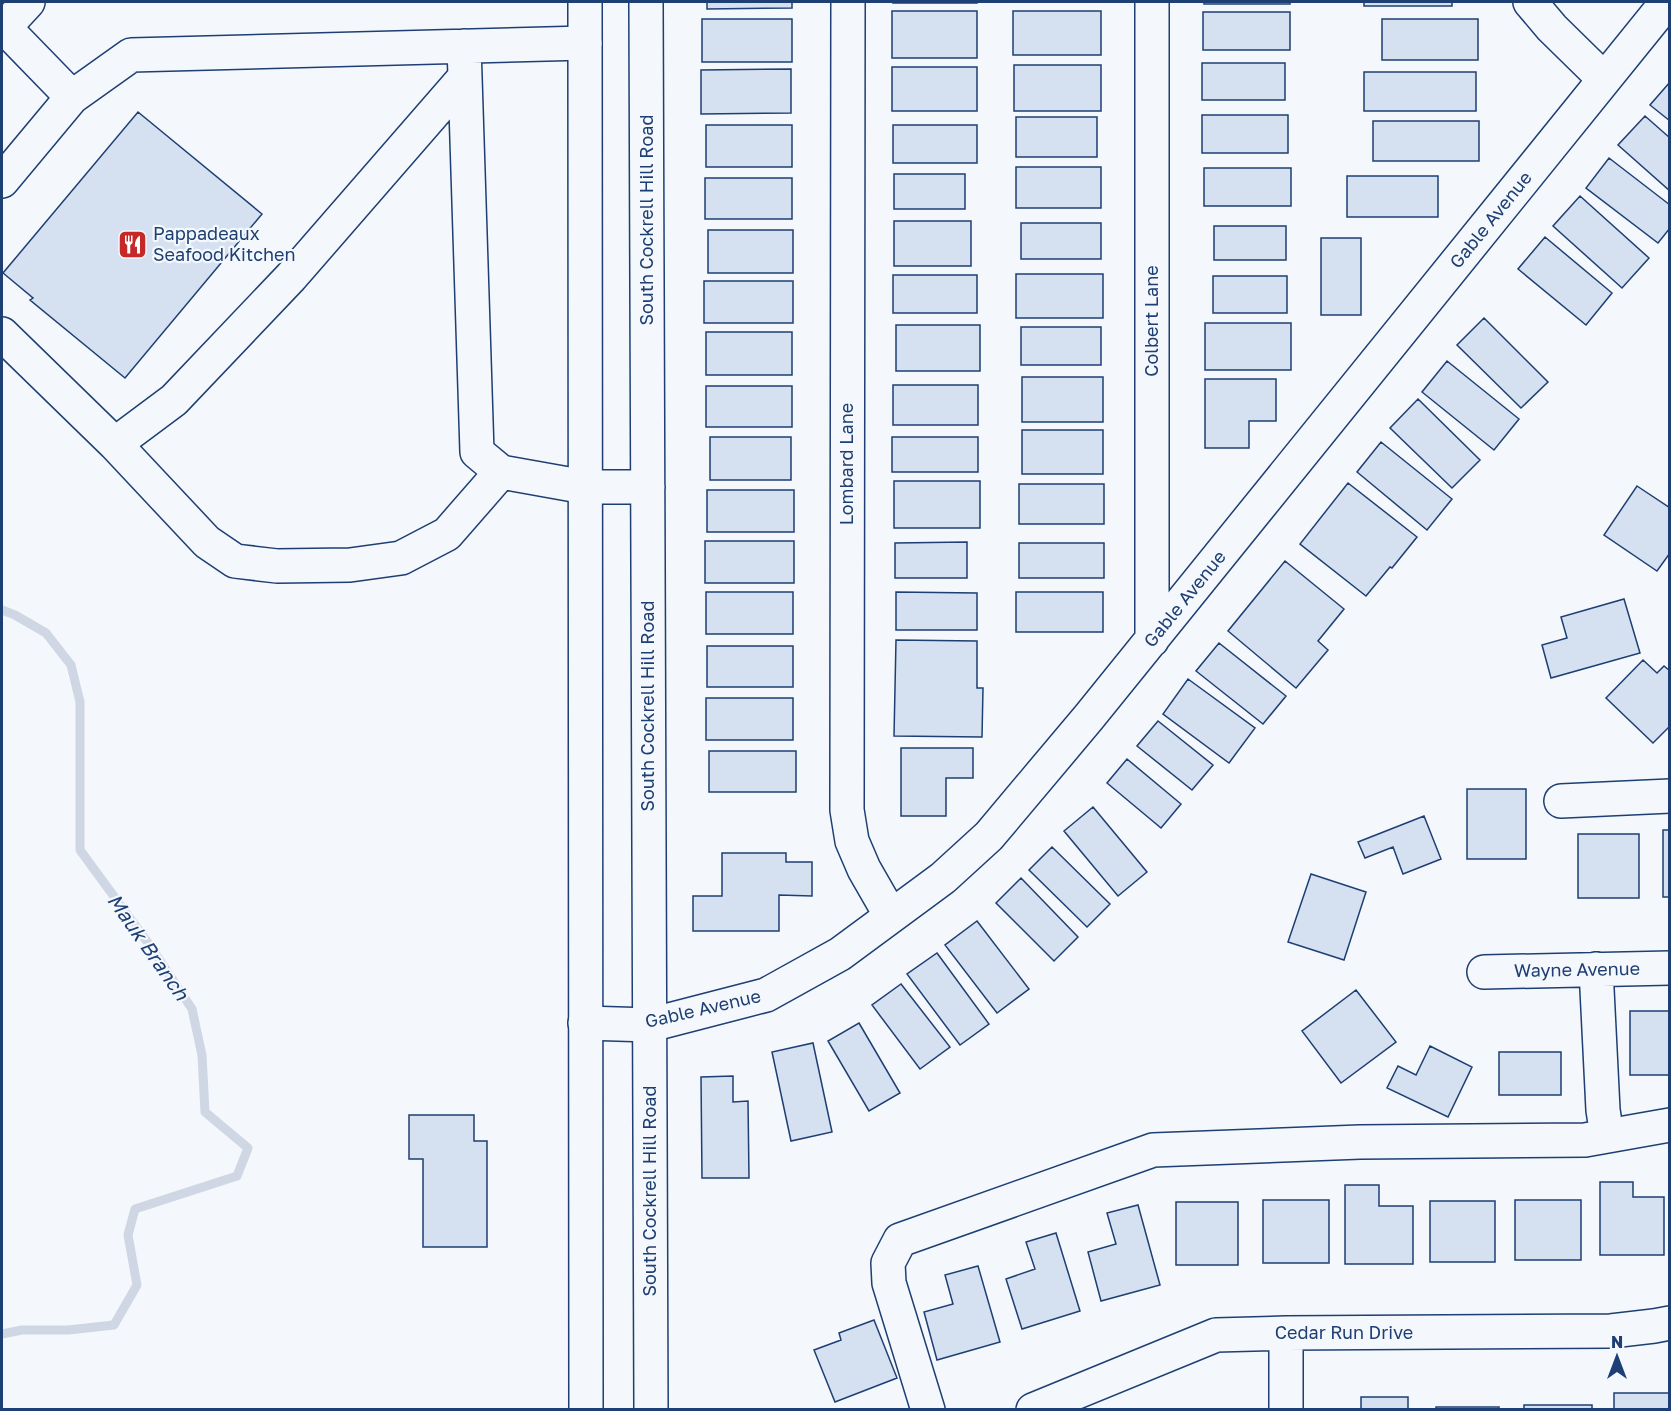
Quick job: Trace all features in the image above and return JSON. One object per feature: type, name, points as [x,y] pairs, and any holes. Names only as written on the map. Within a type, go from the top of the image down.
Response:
[{"type":"street","points":[[28,2],[3,28],[72,97]]},
{"type":"street","points":[[585,2],[586,1410]]},
{"type":"street","name":"South Cockrell Hill Road","points":[[646,2],[651,1410]]},
{"type":"street","name":"Lombard Lane","points":[[848,2],[847,810],[852,841],[864,869],[891,916]]},
{"type":"street","name":"Colbert Lane","points":[[1152,2],[1152,639]]},
{"type":"street","points":[[1530,2],[1552,28],[1604,80]]},
{"type":"street","name":"Gable Avenue","points":[[585,1023],[650,1025],[766,995],[840,954],[943,878],[989,836],[1089,717],[1667,2]]},
{"type":"street","points":[[2,181],[72,97],[131,55],[464,62],[585,43]]},
{"type":"street","points":[[115,444],[174,400],[291,277],[464,62]]},
{"type":"street","points":[[464,62],[477,452],[501,472],[585,487],[648,487]]},
{"type":"street","points":[[2,334],[115,444],[207,542],[235,561],[277,566],[350,565],[401,558],[447,534],[501,472]]},
{"type":"street","points":[[1561,801],[1670,796]]},
{"type":"street","name":"Wayne Avenue","points":[[1484,972],[1670,968]]},
{"type":"street","points":[[1596,969],[1603,1110],[1607,1137]]},
{"type":"street","points":[[927,1410],[889,1283],[888,1263],[900,1240],[1153,1150],[1360,1142],[1585,1140],[1670,1125]]},
{"type":"street","name":"Cedar Run Drive","points":[[1033,1410],[1216,1335],[1611,1331],[1670,1323]]},
{"type":"street","points":[[1286,1333],[1286,1410]]},
{"type":"building","points":[[707,2],[792,2],[792,8],[707,9]]},
{"type":"building","points":[[977,2],[977,3],[893,3]]},
{"type":"building","points":[[1204,2],[1290,2],[1290,4],[1204,4]]},
{"type":"building","points":[[1364,2],[1452,2],[1452,6],[1364,6]]},
{"type":"building","points":[[892,11],[977,11],[977,58],[892,58]]},
{"type":"building","points":[[1013,11],[1101,11],[1101,55],[1013,55]]},
{"type":"building","points":[[1203,12],[1290,12],[1290,50],[1203,50]]},
{"type":"building","points":[[702,19],[792,19],[792,62],[702,62]]},
{"type":"building","points":[[1382,19],[1478,19],[1478,60],[1382,60]]},
{"type":"building","points":[[1202,63],[1285,63],[1285,100],[1202,100]]},
{"type":"building","points":[[1014,65],[1101,65],[1101,111],[1014,111]]},
{"type":"building","points":[[892,67],[977,67],[977,111],[892,111]]},
{"type":"building","points":[[791,69],[791,113],[701,114],[701,70]]},
{"type":"building","points":[[1364,72],[1476,72],[1476,111],[1364,111]]},
{"type":"building","points":[[1670,82],[1670,121],[1650,105]]},
{"type":"building","name":"Pappadeaux Seafood Kitchen","points":[[138,112],[262,214],[125,378],[30,300],[33,298],[3,273]]},
{"type":"building","points":[[1202,115],[1288,115],[1288,153],[1202,153]]},
{"type":"building","points":[[1645,116],[1670,138],[1670,191],[1618,145]]},
{"type":"building","points":[[1016,117],[1097,117],[1097,157],[1016,157]]},
{"type":"building","points":[[1373,121],[1479,121],[1479,161],[1373,161]]},
{"type":"building","points":[[706,125],[792,125],[792,167],[706,167]]},
{"type":"building","points":[[893,125],[977,125],[977,163],[893,163]]},
{"type":"building","points":[[1609,158],[1670,205],[1670,228],[1658,243],[1586,188]]},
{"type":"building","points":[[1016,167],[1101,167],[1101,208],[1016,208]]},
{"type":"building","points":[[1204,168],[1291,168],[1291,206],[1204,206]]},
{"type":"building","points":[[894,174],[965,174],[965,209],[894,209]]},
{"type":"building","points":[[1347,176],[1438,176],[1438,217],[1347,217]]},
{"type":"building","points":[[705,178],[792,178],[792,219],[705,219]]},
{"type":"building","points":[[1580,196],[1649,258],[1622,288],[1553,226]]},
{"type":"building","points":[[894,221],[971,221],[971,266],[894,266]]},
{"type":"building","points":[[1021,223],[1101,223],[1101,259],[1021,259]]},
{"type":"building","points":[[1214,226],[1286,226],[1286,260],[1214,260]]},
{"type":"building","points":[[708,230],[793,230],[793,273],[708,273]]},
{"type":"building","points":[[1545,237],[1612,293],[1586,325],[1518,269]]},
{"type":"building","points":[[1321,238],[1361,238],[1361,315],[1321,315]]},
{"type":"building","points":[[1016,274],[1103,274],[1103,318],[1016,318]]},
{"type":"building","points":[[893,275],[977,275],[977,313],[893,313]]},
{"type":"building","points":[[1213,276],[1287,276],[1287,313],[1213,313]]},
{"type":"building","points":[[704,281],[793,281],[793,323],[704,323]]},
{"type":"building","points":[[1484,318],[1548,382],[1521,408],[1457,345]]},
{"type":"building","points":[[1205,323],[1291,323],[1291,370],[1205,370]]},
{"type":"building","points":[[896,325],[980,325],[980,371],[896,371]]},
{"type":"building","points":[[1021,327],[1101,327],[1101,365],[1021,365]]},
{"type":"building","points":[[706,332],[792,332],[792,375],[706,375]]},
{"type":"building","points":[[1447,361],[1519,419],[1494,450],[1422,392]]},
{"type":"building","points":[[1022,377],[1103,377],[1103,422],[1022,422]]},
{"type":"building","points":[[1205,379],[1276,379],[1276,421],[1249,421],[1249,448],[1205,448]]},
{"type":"building","points":[[893,385],[978,385],[978,425],[893,425]]},
{"type":"building","points":[[706,386],[792,386],[792,427],[706,427]]},
{"type":"building","points":[[1418,399],[1480,460],[1452,488],[1390,428]]},
{"type":"building","points":[[1022,430],[1103,430],[1103,474],[1022,474]]},
{"type":"building","points":[[710,437],[791,437],[791,480],[710,480]]},
{"type":"building","points":[[892,437],[978,437],[978,472],[892,472]]},
{"type":"building","points":[[1381,442],[1452,499],[1427,530],[1357,472]]},
{"type":"building","points":[[894,481],[980,481],[980,528],[894,528]]},
{"type":"building","points":[[1348,483],[1417,537],[1366,596],[1300,544]]},
{"type":"building","points":[[1019,484],[1104,484],[1104,524],[1019,524]]},
{"type":"building","points":[[1637,486],[1670,508],[1670,553],[1657,571],[1604,535]]},
{"type":"building","points":[[707,490],[794,490],[794,532],[707,532]]},
{"type":"building","points":[[705,541],[794,541],[794,583],[705,583]]},
{"type":"building","points":[[967,542],[967,578],[895,578],[895,543]]},
{"type":"building","points":[[1019,543],[1104,543],[1104,578],[1019,578]]},
{"type":"building","points":[[1285,561],[1344,609],[1318,641],[1328,650],[1296,688],[1228,631]]},
{"type":"building","points":[[706,592],[793,592],[793,634],[706,634]]},
{"type":"building","points":[[896,592],[977,593],[977,630],[896,630]]},
{"type":"building","points":[[1016,592],[1103,592],[1103,632],[1016,632]]},
{"type":"building","points":[[1624,599],[1640,653],[1551,678],[1542,645],[1567,638],[1561,617]]},
{"type":"building","points":[[896,640],[977,641],[977,688],[983,688],[982,737],[894,736]]},
{"type":"building","points":[[1219,643],[1286,696],[1263,724],[1196,671]]},
{"type":"building","points":[[707,646],[793,646],[793,687],[707,687]]},
{"type":"building","points":[[1643,660],[1657,673],[1664,666],[1670,671],[1670,726],[1653,743],[1606,698]]},
{"type":"building","points":[[1188,679],[1255,728],[1229,763],[1163,714]]},
{"type":"building","points":[[706,698],[793,698],[793,740],[706,740]]},
{"type":"building","points":[[1158,721],[1213,765],[1192,790],[1137,746]]},
{"type":"building","points":[[901,748],[973,748],[973,778],[946,778],[946,816],[901,816]]},
{"type":"building","points":[[709,751],[796,751],[796,792],[709,792]]},
{"type":"building","points":[[1127,759],[1181,804],[1161,828],[1107,783]]},
{"type":"building","points":[[1467,789],[1526,789],[1526,859],[1467,859]]},
{"type":"building","points":[[1093,807],[1147,872],[1118,896],[1064,831]]},
{"type":"building","points":[[1424,816],[1441,859],[1403,874],[1393,847],[1365,858],[1358,842]]},
{"type":"building","points":[[1663,830],[1670,830],[1670,897],[1663,897]]},
{"type":"building","points":[[1578,834],[1639,834],[1639,898],[1578,898]]},
{"type":"building","points":[[1052,847],[1110,904],[1087,927],[1029,870]]},
{"type":"building","points":[[722,853],[786,853],[786,862],[812,862],[812,896],[779,895],[779,931],[693,931],[693,896],[722,896]]},
{"type":"building","points":[[1311,874],[1366,892],[1344,960],[1288,942]]},
{"type":"building","points":[[1021,878],[1078,937],[1054,961],[996,903]]},
{"type":"building","points":[[977,921],[1029,989],[997,1013],[945,945]]},
{"type":"building","points":[[937,953],[989,1024],[960,1045],[907,974]]},
{"type":"building","points":[[901,984],[950,1047],[920,1069],[872,1005]]},
{"type":"building","points":[[1356,990],[1396,1042],[1341,1083],[1302,1031]]},
{"type":"building","points":[[1630,1011],[1670,1011],[1670,1075],[1630,1075]]},
{"type":"building","points":[[859,1023],[900,1093],[869,1111],[828,1041]]},
{"type":"building","points":[[813,1043],[832,1132],[791,1141],[772,1052]]},
{"type":"building","points":[[1430,1046],[1472,1067],[1448,1117],[1387,1088],[1398,1066],[1416,1075]]},
{"type":"building","points":[[1499,1052],[1561,1052],[1561,1095],[1499,1095]]},
{"type":"building","points":[[733,1076],[733,1102],[748,1101],[749,1178],[702,1178],[701,1077]]},
{"type":"building","points":[[409,1115],[474,1115],[474,1141],[487,1141],[487,1247],[423,1247],[423,1159],[409,1159]]},
{"type":"building","points":[[1600,1182],[1633,1182],[1633,1197],[1664,1197],[1664,1255],[1600,1255]]},
{"type":"building","points":[[1345,1185],[1379,1185],[1379,1206],[1413,1206],[1413,1264],[1345,1264]]},
{"type":"building","points":[[1263,1200],[1329,1200],[1329,1263],[1263,1263]]},
{"type":"building","points":[[1515,1200],[1581,1200],[1581,1260],[1515,1260]]},
{"type":"building","points":[[1430,1201],[1495,1201],[1495,1262],[1430,1262]]},
{"type":"building","points":[[1176,1202],[1238,1202],[1238,1265],[1176,1265]]},
{"type":"building","points":[[1138,1205],[1160,1285],[1101,1301],[1088,1252],[1116,1244],[1107,1213]]},
{"type":"building","points":[[1056,1233],[1080,1311],[1022,1329],[1006,1279],[1035,1269],[1026,1242]]},
{"type":"building","points":[[978,1266],[1000,1342],[937,1360],[924,1312],[953,1304],[945,1275]]},
{"type":"building","points":[[874,1320],[897,1378],[835,1402],[814,1350],[841,1340],[839,1333]]},
{"type":"building","points":[[1614,1393],[1670,1393],[1670,1410],[1614,1410]]},
{"type":"building","points":[[1361,1397],[1408,1397],[1408,1410],[1344,1410],[1361,1409]]},
{"type":"building","points":[[1524,1405],[1592,1405],[1592,1410],[1524,1410]]},
{"type":"building","points":[[1436,1407],[1499,1407],[1499,1410],[1436,1410]]},
{"type":"waterway","name":"Mauk Branch","points":[[2,610],[46,633],[71,665],[80,702],[80,850],[151,947],[192,1009],[202,1055],[205,1112],[248,1148],[237,1176],[135,1209],[128,1235],[137,1285],[114,1325],[68,1330],[22,1330],[2,1334]]},
{"type":"place","name":"Pappadeaux Seafood Kitchen","points":[[132,244]]}]
